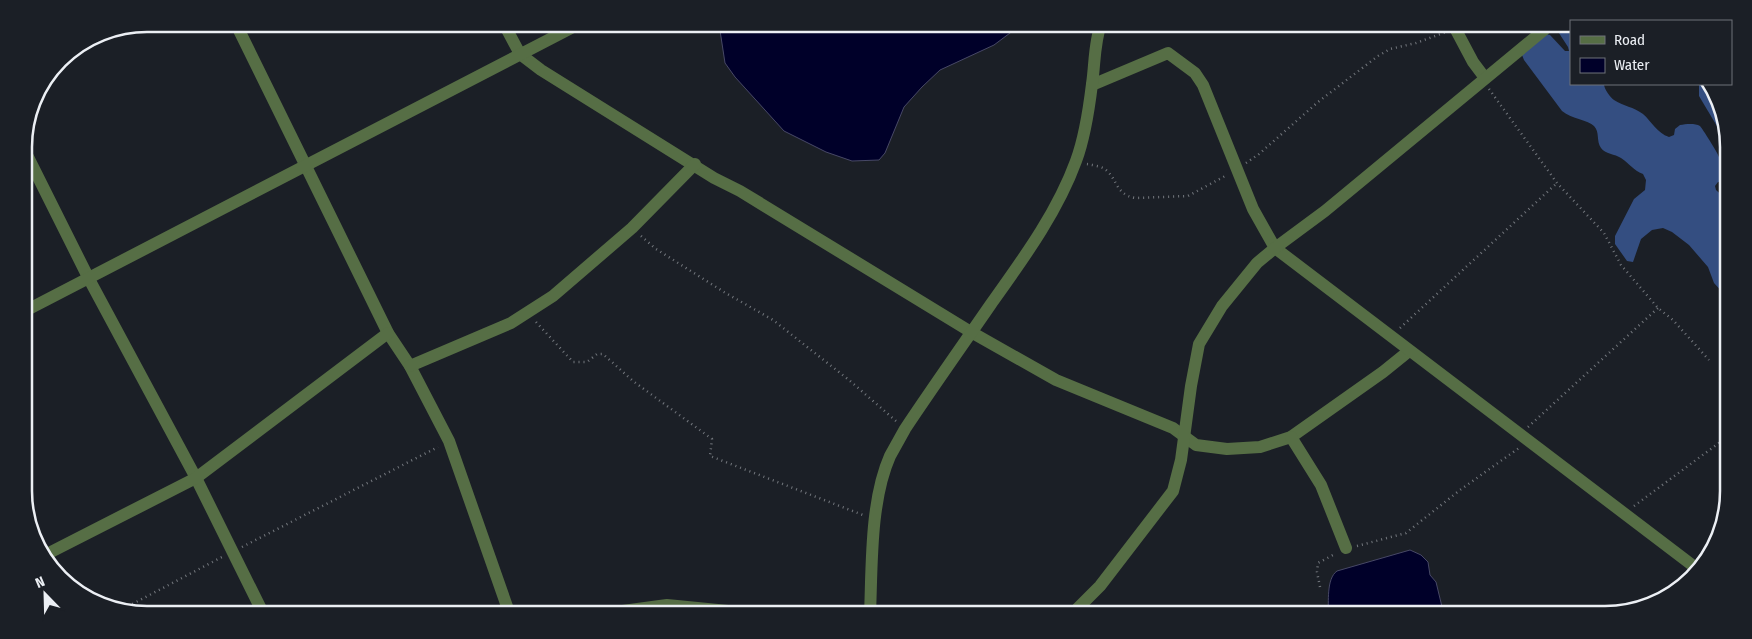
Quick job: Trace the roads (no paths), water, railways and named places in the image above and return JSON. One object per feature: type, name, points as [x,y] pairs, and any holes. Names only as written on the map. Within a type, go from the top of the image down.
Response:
[{"type":"street","points":[[240,32],[388,333],[410,366],[449,442],[507,606]]},
{"type":"street","points":[[508,32],[520,54],[540,70],[695,164],[714,178],[740,191],[971,332],[1056,380],[1173,428],[1196,445],[1228,449],[1260,447],[1291,437],[1383,372],[1409,351]]},
{"type":"street","points":[[33,307],[563,32]]},
{"type":"street","points":[[870,606],[875,520],[881,488],[890,458],[905,429],[1047,221],[1076,161],[1083,138],[1099,32]]},
{"type":"street","points":[[1457,32],[1483,79]]},
{"type":"street","points":[[1080,606],[1100,586],[1172,491],[1185,436],[1190,386],[1199,344],[1222,306],[1257,263],[1325,211],[1542,32]]},
{"type":"street","points":[[1092,85],[1168,53],[1195,73],[1204,85],[1254,209],[1275,248],[1692,565]]},
{"type":"street","points":[[410,366],[510,323],[552,296],[632,228],[695,164]]},
{"type":"street","points":[[33,167],[89,279],[196,478],[259,606]]},
{"type":"street","points":[[50,552],[196,478],[388,333]]},
{"type":"street","points":[[1291,437],[1321,485],[1346,548]]},
{"type":"street","points":[[660,606],[678,606]]},
{"type":"water","points":[[720,32],[1011,32],[994,45],[940,70],[922,87],[904,107],[885,153],[879,160],[852,161],[826,152],[784,131],[735,77],[725,63]]},
{"type":"water","points":[[1410,550],[1421,555],[1428,562],[1430,575],[1436,582],[1442,606],[1328,606],[1331,579],[1337,571]]}]
